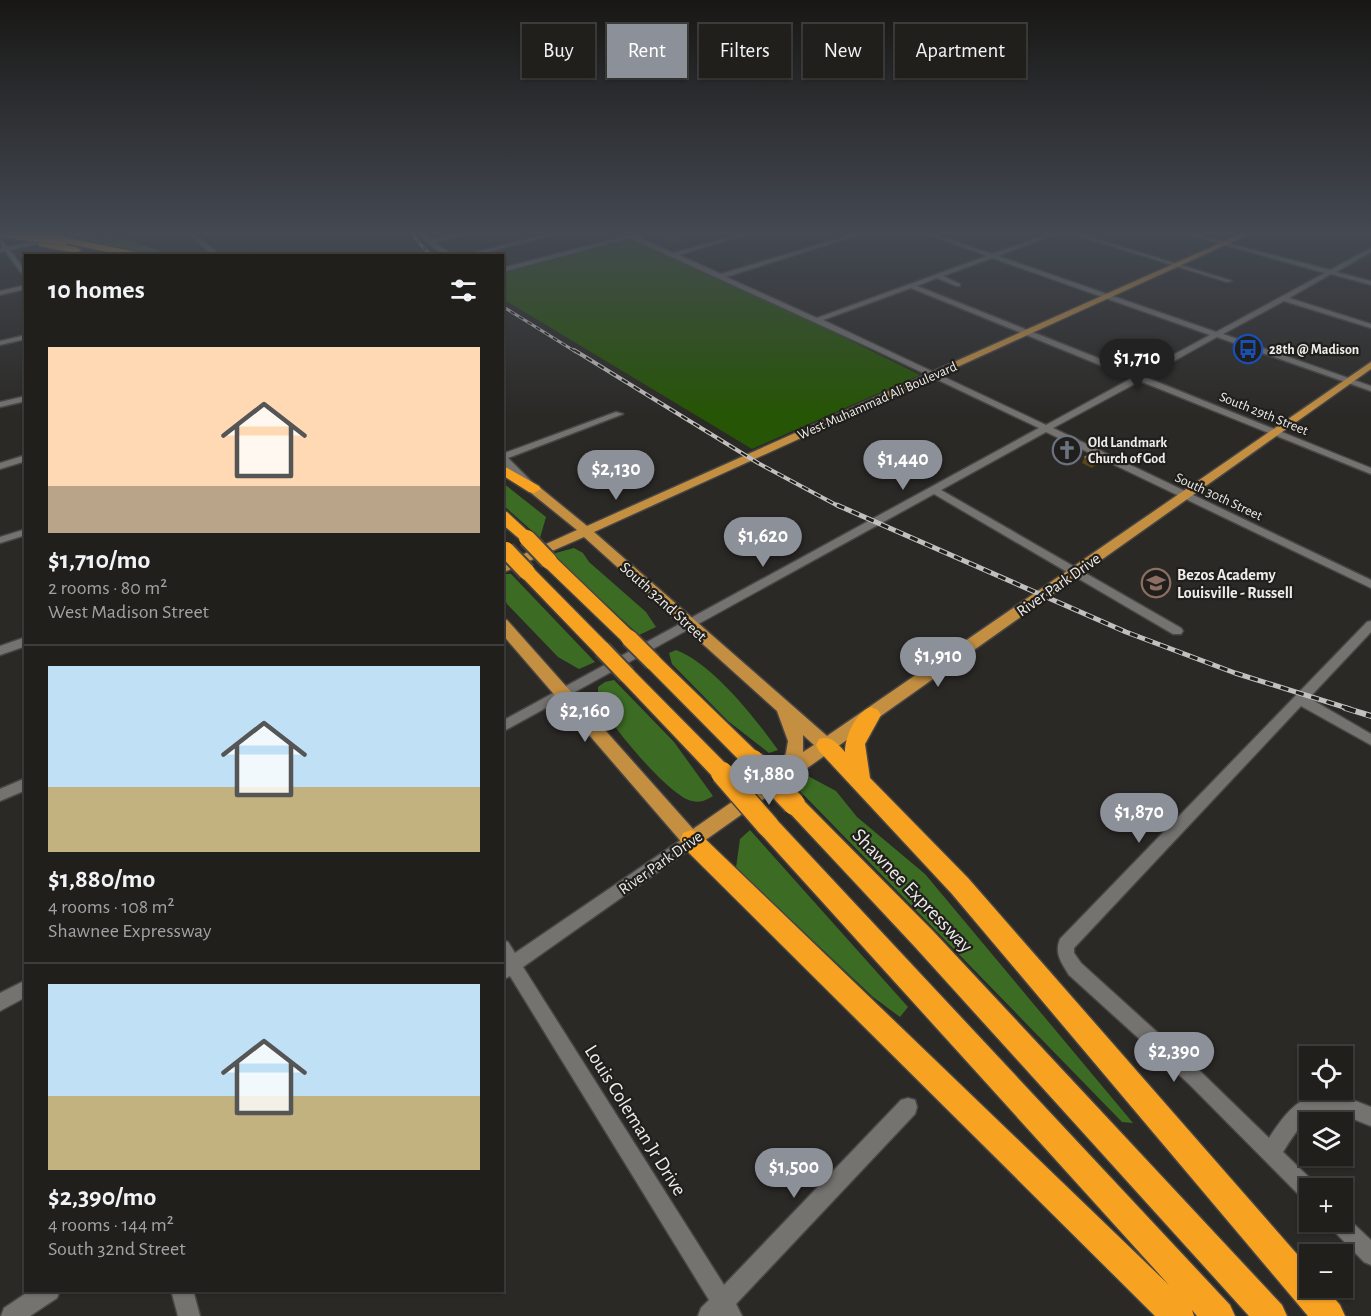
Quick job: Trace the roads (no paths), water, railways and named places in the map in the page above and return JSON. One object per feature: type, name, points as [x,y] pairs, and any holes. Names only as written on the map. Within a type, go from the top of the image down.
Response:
[{"type":"highway","points":[[504,470],[534,489]]},
{"type":"highway","name":"Shawnee Expressway","points":[[504,516],[753,762],[924,939],[1271,1316]]},
{"type":"highway","points":[[504,561],[527,572],[722,773],[768,826],[1219,1316]]},
{"type":"highway","points":[[862,781],[853,752],[855,736],[871,715]]},
{"type":"highway","points":[[826,745],[960,886],[1329,1316]]},
{"type":"highway","points":[[692,840],[1178,1316]]},
{"type":"main road","name":"West Muhammad Ali Boulevard","points":[[504,561],[585,531],[1113,293]]},
{"type":"main road","name":"River Park Drive","points":[[692,840],[783,774],[871,715],[1371,365]]},
{"type":"main road","name":"South 32nd Street","points":[[534,489],[585,531],[826,745]]},
{"type":"main road","points":[[504,626],[692,840]]},
{"type":"main road","points":[[777,701],[798,739],[797,752],[783,774]]},
{"type":"street","name":"South 30th Street","points":[[760,293],[1371,584]]},
{"type":"street","points":[[817,320],[889,293]]},
{"type":"street","name":"South 29th Street","points":[[933,293],[1371,471]]},
{"type":"street","points":[[1100,293],[1371,389]]},
{"type":"street","points":[[504,726],[1292,293]]},
{"type":"street","points":[[1283,298],[1371,326]]},
{"type":"street","points":[[0,343],[24,337]]},
{"type":"street","points":[[0,405],[24,399]]},
{"type":"street","points":[[504,457],[619,414]]},
{"type":"street","name":"South 32nd Street","points":[[504,458],[534,489]]},
{"type":"street","points":[[0,466],[24,459]]},
{"type":"street","points":[[934,490],[1177,631]]},
{"type":"street","points":[[0,540],[24,533]]},
{"type":"street","points":[[1299,1181],[1194,1077],[1075,969],[1066,955],[1066,945],[1371,625]]},
{"type":"street","points":[[0,651],[24,642]]},
{"type":"street","points":[[1300,700],[1371,740]]},
{"type":"street","points":[[0,795],[24,785]]},
{"type":"street","name":"River Park Drive","points":[[508,969],[692,840]]},
{"type":"street","name":"Louis Coleman Jr Drive","points":[[508,969],[720,1311]]},
{"type":"street","points":[[0,1002],[24,989]]},
{"type":"street","points":[[1271,1153],[1300,1111],[1309,1105],[1320,1102],[1344,1107],[1371,1117]]},
{"type":"street","points":[[720,1311],[908,1107]]},
{"type":"street","points":[[1349,1232],[1371,1255]]},
{"type":"street","points":[[12,1316],[46,1292]]},
{"type":"street","points":[[183,1292],[189,1316]]},
{"type":"railway","points":[[504,307],[576,352]]},
{"type":"railway","points":[[574,350],[758,463],[840,507]]},
{"type":"railway","points":[[837,505],[1126,632],[1235,673],[1350,709]]},
{"type":"railway","points":[[1345,708],[1371,716]]},
{"type":"place","name":"28th @ Madison","points":[[1248,349]]},
{"type":"place","name":"Old Landmark Church of God","points":[[1067,450]]},
{"type":"place","name":"Bezos Academy Louisville - Russell","points":[[1156,583]]}]
